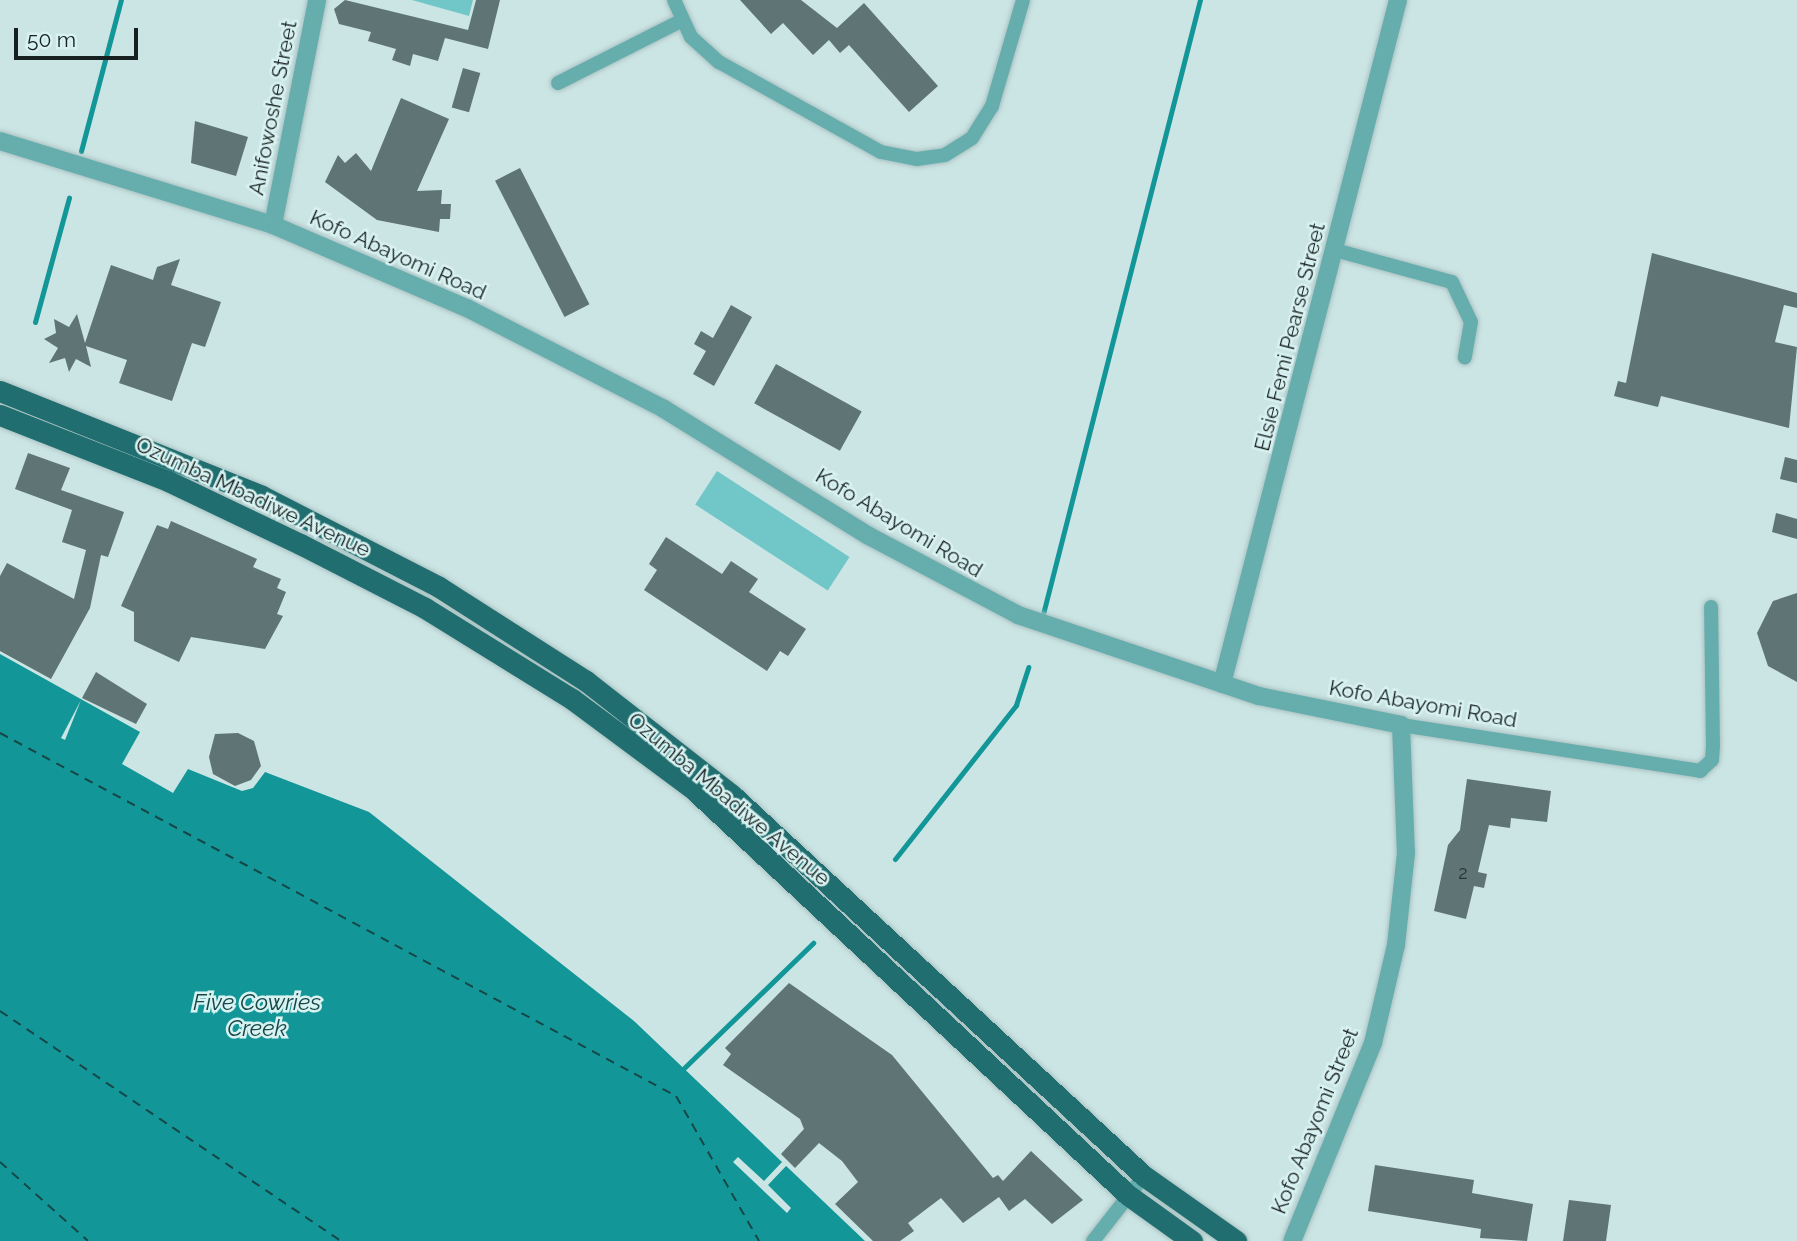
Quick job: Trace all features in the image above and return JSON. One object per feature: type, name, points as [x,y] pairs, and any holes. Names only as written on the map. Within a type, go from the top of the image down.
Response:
[{"type":"highway","name":"Ozumba Mbadiwe Avenue","points":[[0,391],[262,496],[439,587],[586,681],[732,795],[1144,1176],[1236,1241]]},
{"type":"highway","name":"Ozumba Mbadiwe Avenue","points":[[0,415],[168,481],[289,539],[425,608],[572,699],[694,789],[1128,1195],[1192,1241]]},
{"type":"street","name":"Anifowoshe Street","points":[[273,225],[317,0]]},
{"type":"street","points":[[674,0],[681,21],[719,62],[881,152],[917,159],[945,155],[972,138],[992,106],[1023,0]]},
{"type":"street","name":"Elsie Femi Pearse Street","points":[[1222,684],[1398,0]]},
{"type":"street","points":[[558,83],[681,21]]},
{"type":"street","name":"Kofo Abayomi Road","points":[[0,141],[273,225],[467,308],[664,409],[971,592],[1076,638],[1222,684],[1401,725],[1700,771],[1712,761],[1711,607]]},
{"type":"street","points":[[1335,250],[1451,282],[1471,322],[1465,357]]},
{"type":"street","name":"Kofo Abayomi Street","points":[[1292,1241],[1373,1043],[1393,958],[1406,853],[1401,725]]},
{"type":"street","points":[[1093,1241],[1144,1176]]},
{"type":"shaded area","points":[[412,0],[473,0],[469,16]]},
{"type":"shaded area","points":[[717,471],[850,557],[828,591],[695,505]]},
{"type":"water","name":"Five Cowries Creek","points":[[0,654],[140,732],[122,764],[173,793],[188,769],[242,791],[253,788],[265,772],[369,812],[634,1021],[865,1241],[0,1241]]},
{"type":"pier","points":[[81,700],[65,740],[61,738]]},
{"type":"pier","points":[[738,1157],[764,1181],[783,1161],[787,1165],[768,1185],[791,1208],[787,1213],[733,1162]]},
{"type":"building","points":[[345,0],[468,30],[476,0],[500,0],[488,49],[445,38],[438,61],[413,54],[410,66],[392,60],[396,49],[368,41],[371,32],[339,24],[334,9]]},
{"type":"building","points":[[740,0],[801,0],[837,28],[864,3],[938,86],[909,112],[849,45],[840,53],[829,40],[813,55],[783,23],[771,34]]},
{"type":"building","points":[[463,68],[480,73],[469,112],[452,107]]},
{"type":"building","points":[[401,98],[449,119],[417,191],[442,190],[441,204],[451,204],[450,219],[440,219],[439,232],[377,220],[325,182],[338,155],[345,163],[356,153],[371,171]]},
{"type":"building","points":[[195,121],[248,137],[236,176],[191,163]]},
{"type":"building","points":[[520,168],[589,304],[565,317],[495,181]]},
{"type":"building","points":[[1652,253],[1797,293],[1797,308],[1784,305],[1775,342],[1797,347],[1789,428],[1661,396],[1658,407],[1614,396],[1618,381],[1626,383]]},
{"type":"building","points":[[180,259],[171,285],[221,302],[205,347],[192,343],[172,401],[119,383],[127,360],[86,346],[91,367],[76,359],[69,372],[65,358],[49,363],[58,348],[44,339],[56,333],[54,319],[69,327],[77,314],[85,343],[111,265],[153,280],[157,267]]},
{"type":"building","points":[[731,305],[752,317],[714,386],[693,374],[706,351],[694,344],[701,331],[713,338]]},
{"type":"building","points":[[776,364],[862,412],[840,451],[754,403]]},
{"type":"building","points":[[28,453],[70,468],[61,490],[124,512],[108,557],[101,555],[90,608],[51,679],[0,651],[0,576],[7,563],[74,599],[86,550],[62,542],[72,510],[15,489]]},
{"type":"building","points":[[1785,457],[1797,460],[1797,483],[1780,479]]},
{"type":"building","points":[[1776,513],[1797,519],[1797,539],[1772,532]]},
{"type":"building","points":[[171,521],[257,559],[253,567],[281,579],[277,588],[286,592],[277,614],[283,616],[265,649],[191,637],[179,662],[134,641],[134,612],[121,606],[157,525],[168,529]]},
{"type":"building","points":[[666,537],[722,574],[731,561],[758,579],[749,592],[806,629],[788,656],[780,651],[767,671],[644,590],[657,570],[649,564]]},
{"type":"building","points":[[1797,593],[1797,682],[1768,666],[1757,633],[1773,601]]},
{"type":"building","points":[[96,672],[147,704],[136,724],[82,698]]},
{"type":"building","points":[[238,733],[254,741],[261,766],[251,780],[235,786],[213,774],[209,757],[215,734]]},
{"type":"building","points":[[1467,779],[1551,791],[1547,822],[1511,818],[1510,828],[1489,825],[1478,872],[1487,874],[1484,888],[1474,886],[1466,919],[1434,911],[1448,845],[1460,830]]},
{"type":"building","points":[[789,983],[892,1055],[993,1178],[998,1175],[1003,1181],[1031,1151],[1083,1200],[1052,1224],[1025,1199],[1009,1211],[999,1197],[963,1223],[941,1198],[908,1223],[914,1231],[900,1241],[873,1241],[835,1204],[858,1182],[842,1161],[819,1143],[795,1168],[781,1154],[804,1129],[800,1119],[723,1065],[731,1054],[725,1048]]},
{"type":"building","points":[[1375,1165],[1474,1180],[1472,1193],[1533,1204],[1527,1241],[1480,1238],[1481,1229],[1368,1211]]},
{"type":"building","points":[[1569,1200],[1611,1205],[1606,1241],[1563,1241]]},
{"type":"waterway","points":[[81,151],[121,0]]},
{"type":"waterway","points":[[1043,614],[1200,0]]},
{"type":"waterway","points":[[35,322],[69,198]]},
{"type":"waterway","points":[[895,859],[1016,705],[1028,667]]},
{"type":"waterway","points":[[684,1068],[813,943]]},
{"type":"ferry route","points":[[0,733],[676,1096],[759,1241]]},
{"type":"ferry route","points":[[0,1011],[341,1241]]},
{"type":"ferry route","points":[[0,1162],[88,1241]]}]
